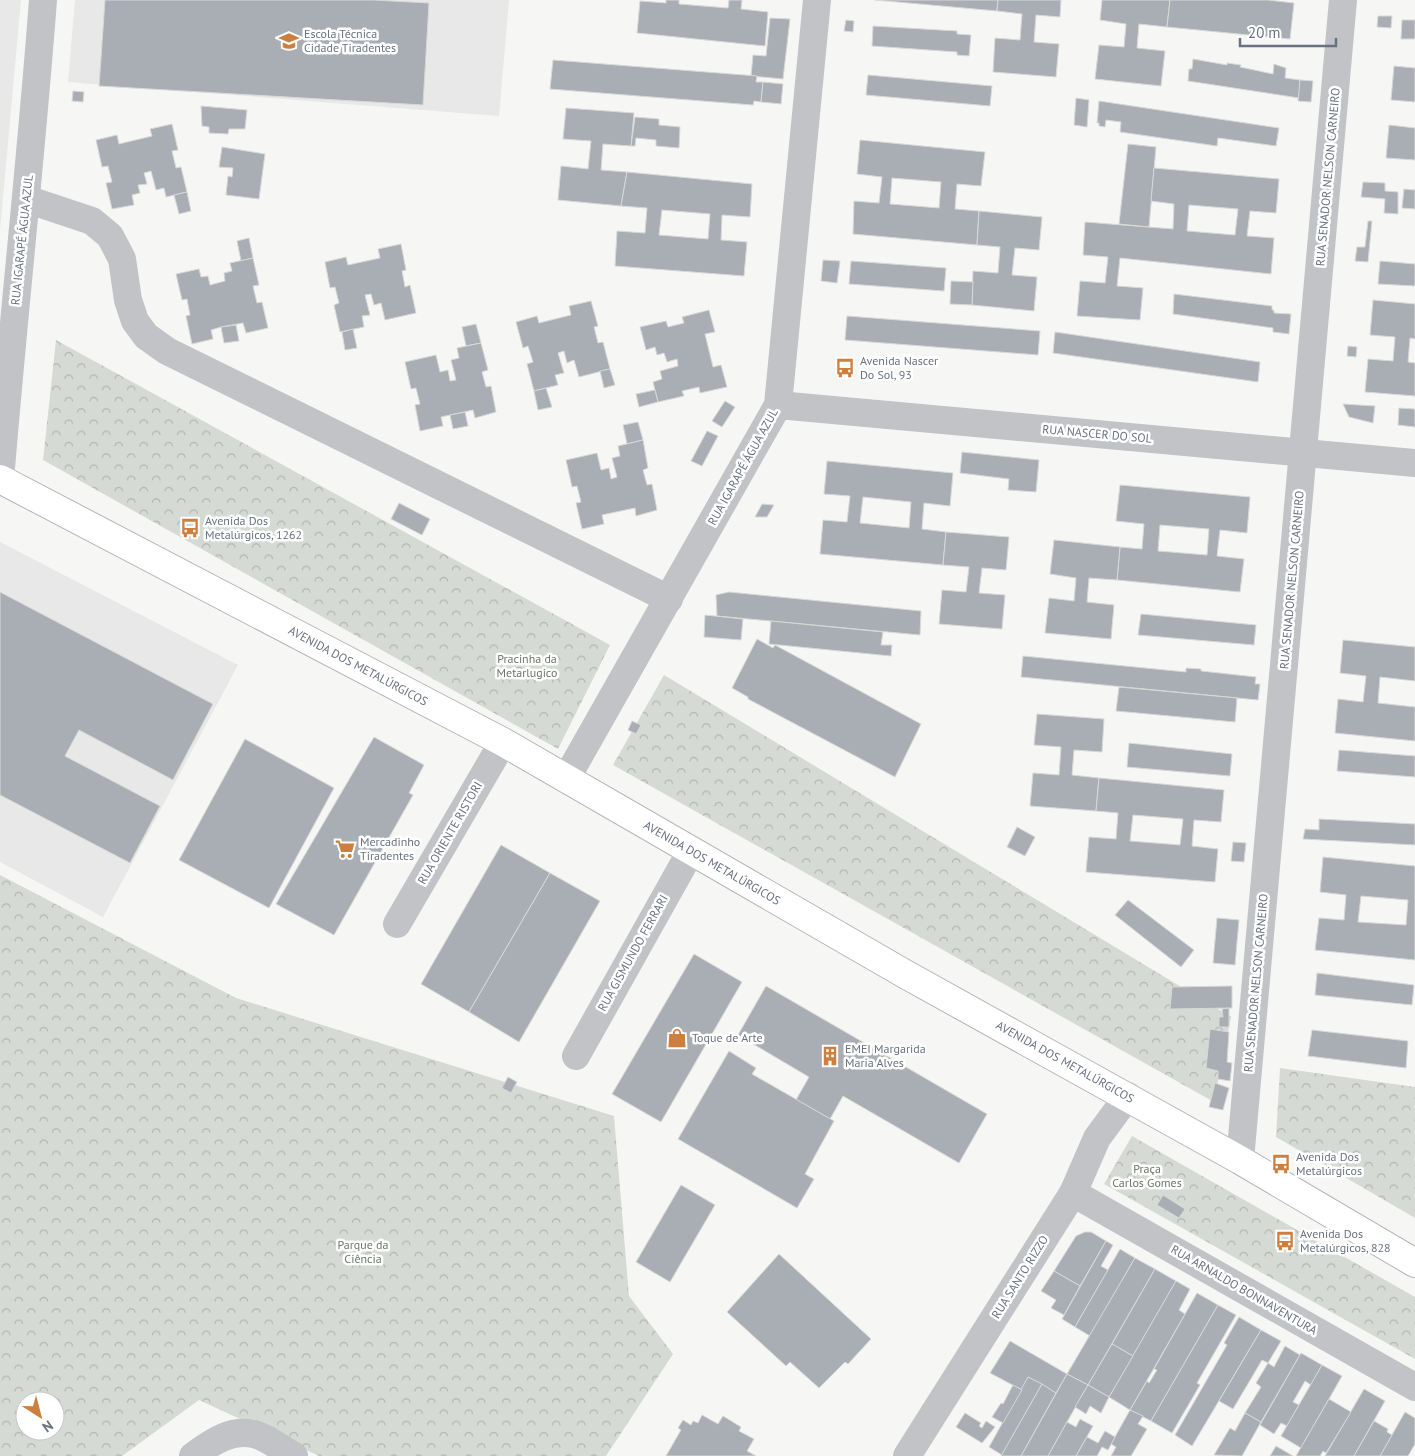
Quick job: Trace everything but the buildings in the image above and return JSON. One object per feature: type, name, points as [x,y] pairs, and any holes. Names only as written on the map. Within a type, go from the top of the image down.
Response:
[{"type":"main road","name":"AVENIDA DOS METALÚRGICOS","points":[[0,480],[503,742],[905,974],[1128,1096],[1415,1263]]},
{"type":"street","name":"RUA IGARAPÉ ÁGUA AZUL","points":[[0,480],[43,0]]},
{"type":"street","name":"RUA IGARAPÉ ÁGUA AZUL","points":[[566,779],[778,405],[817,0]]},
{"type":"street","name":"RUA SENADOR NELSON CARNEIRO","points":[[1240,1160],[1343,0]]},
{"type":"street","points":[[26,199],[92,221],[110,236],[122,259],[128,300],[135,321],[146,336],[167,351],[669,598]]},
{"type":"street","name":"RUA NASCER DO SOL","points":[[778,405],[1415,463]]},
{"type":"street","name":"RUA ORIENTE RISTORI","points":[[397,924],[503,742]]},
{"type":"street","name":"RUA GISMUNDO FERRARI","points":[[576,1056],[690,851]]},
{"type":"street","name":"RUA SANTO RIZZO","points":[[914,1454],[1072,1193],[1097,1138],[1128,1096]]},
{"type":"street","name":"RUA ARNALDO BONNAVENTURA","points":[[1072,1193],[1415,1387]]},
{"type":"street","points":[[193,1456],[212,1442],[235,1432],[257,1435],[294,1456]]},
{"type":"shaded area","points":[[0,0],[21,0],[0,230]]},
{"type":"shaded area","name":"Escola Técnica Cidade Tiradentes","points":[[75,0],[509,0],[499,116],[68,82]]},
{"type":"shaded area","points":[[0,542],[238,665],[103,917],[0,862]]},
{"type":"green space","name":"Pracinha da Metarlugico","points":[[56,340],[610,645],[558,749],[43,460]]},
{"type":"green space","points":[[664,675],[1231,1017],[1214,1102],[613,765]]},
{"type":"green space","name":"Parque da Ciência","points":[[0,875],[236,998],[614,1116],[629,1296],[673,1354],[606,1456],[319,1456],[199,1400],[122,1456],[0,1456]]},
{"type":"green space","points":[[1280,1068],[1415,1087],[1415,1218],[1276,1137]]},
{"type":"green space","name":"Praça Carlos Gomes","points":[[1132,1136],[1415,1297],[1415,1359],[1104,1184]]},
{"type":"place","name":"Escola Técnica Cidade Tiradentes","points":[[289,41]]},
{"type":"place","name":"Avenida Nascer Do Sol, 93","points":[[845,368]]},
{"type":"place","name":"Avenida Dos Metalúrgicos, 1262","points":[[190,528]]},
{"type":"place","name":"Mercadinho Tiradentes","points":[[345,849]]},
{"type":"place","name":"Toque de Arte","points":[[677,1038]]},
{"type":"place","name":"EMEI Margarida Maria Alves","points":[[830,1056]]},
{"type":"place","name":"Avenida Dos Metalúrgicos","points":[[1281,1164]]},
{"type":"place","name":"Avenida Dos Metalúrgicos, 828","points":[[1285,1241]]}]
